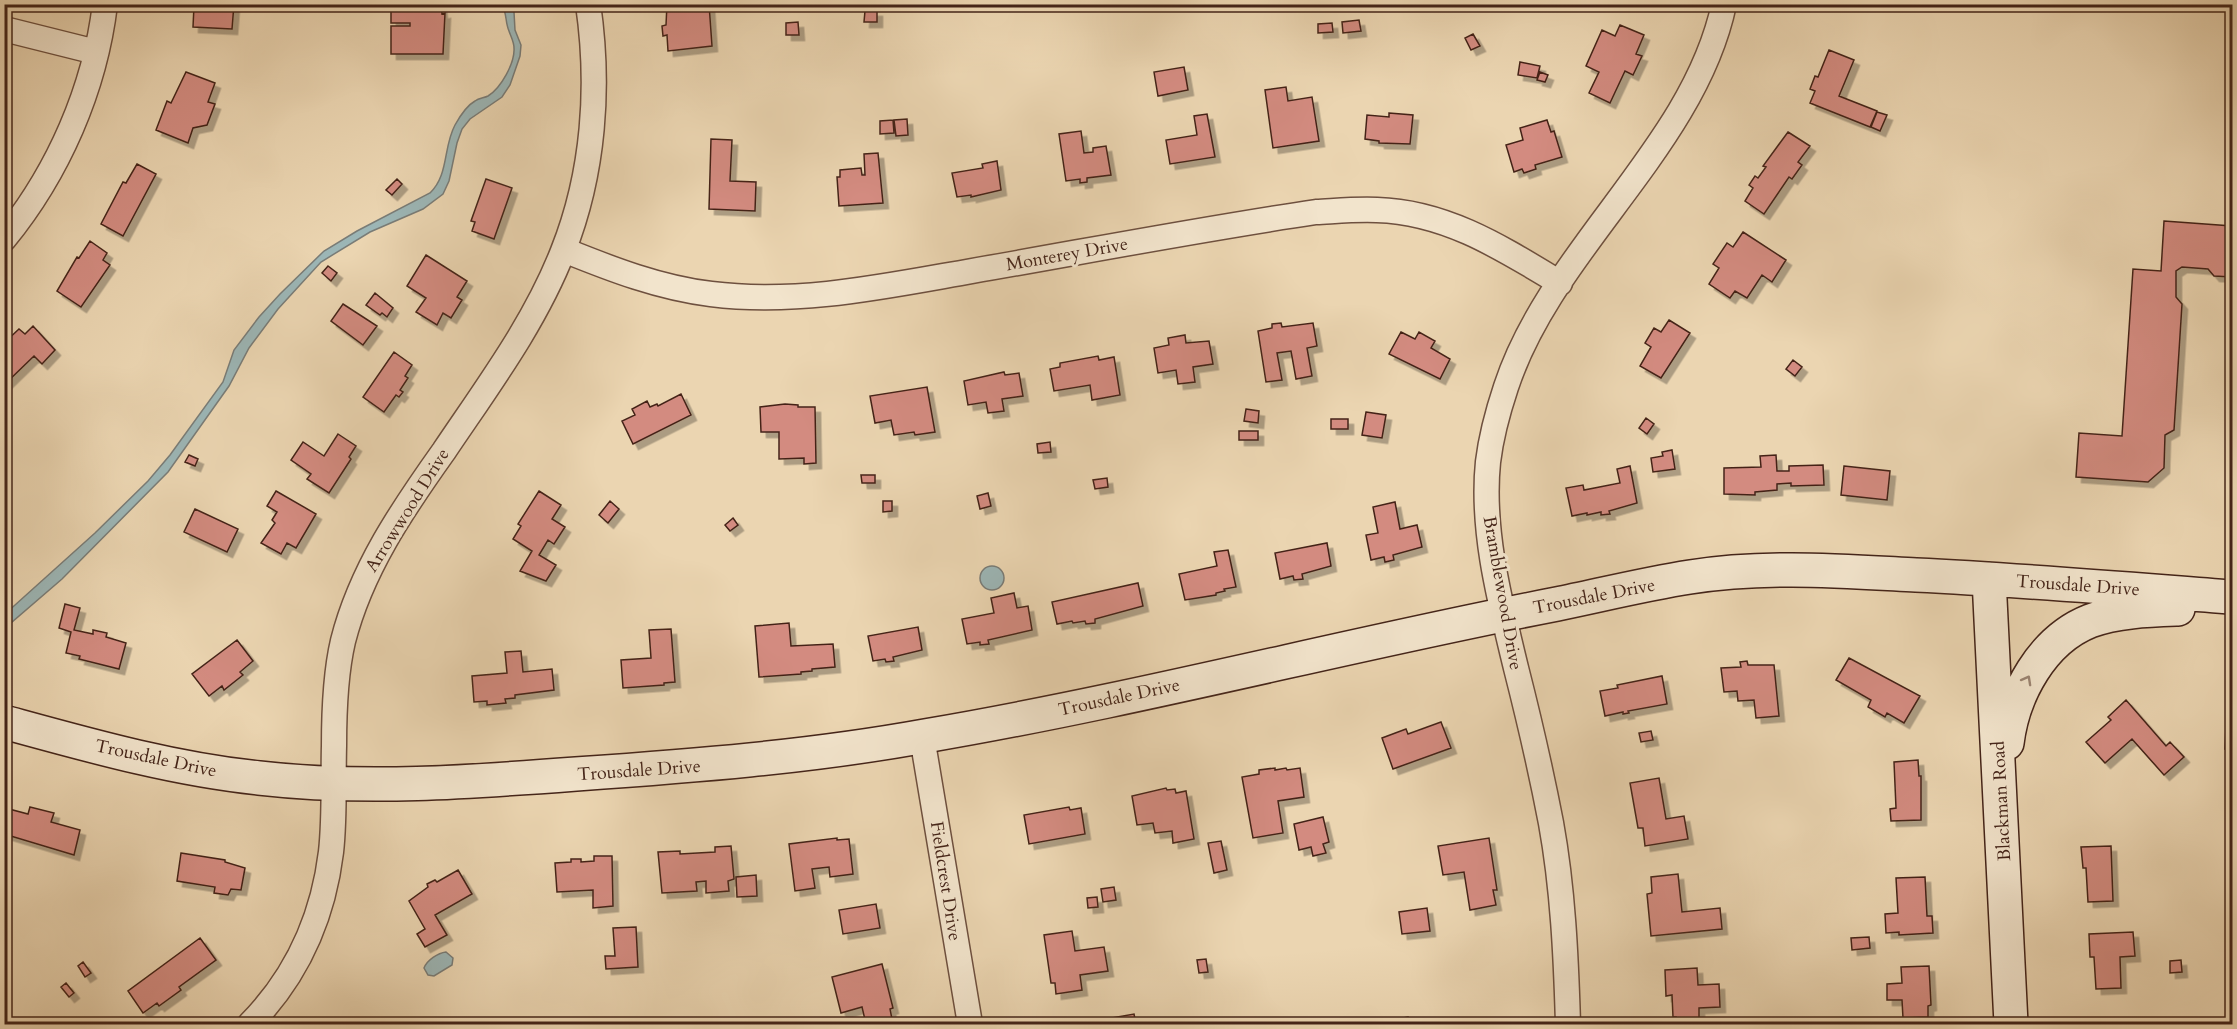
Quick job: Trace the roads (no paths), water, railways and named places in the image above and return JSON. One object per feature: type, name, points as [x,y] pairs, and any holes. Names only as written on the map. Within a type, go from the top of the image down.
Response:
[{"type":"street","points":[[4,239],[31,202],[62,150],[81,101],[96,52],[105,4]]},
{"type":"street","name":"Arrowwood Drive","points":[[250,1024],[268,1005],[294,968],[319,910],[331,850],[334,721],[340,653],[361,588],[388,535],[524,328],[564,250],[584,180],[591,131],[593,54],[588,4]]},
{"type":"street","name":"Bramblewood Drive","points":[[1568,1024],[1563,923],[1551,824],[1503,614],[1489,527],[1487,493],[1490,452],[1498,411],[1518,357],[1536,321],[1686,100],[1715,42],[1725,4]]},
{"type":"street","points":[[4,29],[96,52]]},
{"type":"street","name":"Monterey Drive","points":[[564,250],[635,277],[693,291],[743,297],[793,297],[902,283],[1316,212],[1377,210],[1432,218],[1468,230],[1560,283]]},
{"type":"street","name":"Trousdale Drive","points":[[4,722],[147,760],[256,778],[333,784],[420,784],[721,764],[922,737],[1112,699],[1503,614],[1693,577],[1769,570],[1834,570],[2232,597]]},
{"type":"street","name":"Blackman Road","points":[[1989,579],[2011,1024]]},
{"type":"street","points":[[2000,798],[2009,728],[2023,686],[2041,660],[2071,632],[2095,619],[2130,613],[2232,609]]},
{"type":"street","name":"Fieldcrest Drive","points":[[922,737],[970,1024]]},
{"type":"water","points":[[502,5],[510,5],[514,12],[515,30],[521,45],[520,56],[510,85],[502,97],[470,119],[462,129],[449,181],[443,194],[423,209],[370,232],[321,262],[278,309],[249,348],[229,386],[168,472],[62,579],[5,628],[5,614],[95,533],[148,481],[170,455],[223,382],[234,350],[280,294],[324,251],[430,193],[436,186],[443,169],[451,134],[459,118],[472,103],[488,96],[498,87],[512,61],[514,44]]},
{"type":"water","points":[[992,566],[997,567],[1003,573],[1003,583],[997,589],[992,590],[987,589],[981,583],[980,578],[981,573],[987,567]]},
{"type":"water","points":[[446,952],[453,958],[452,965],[434,976],[428,975],[424,968],[428,962],[436,955]]}]
